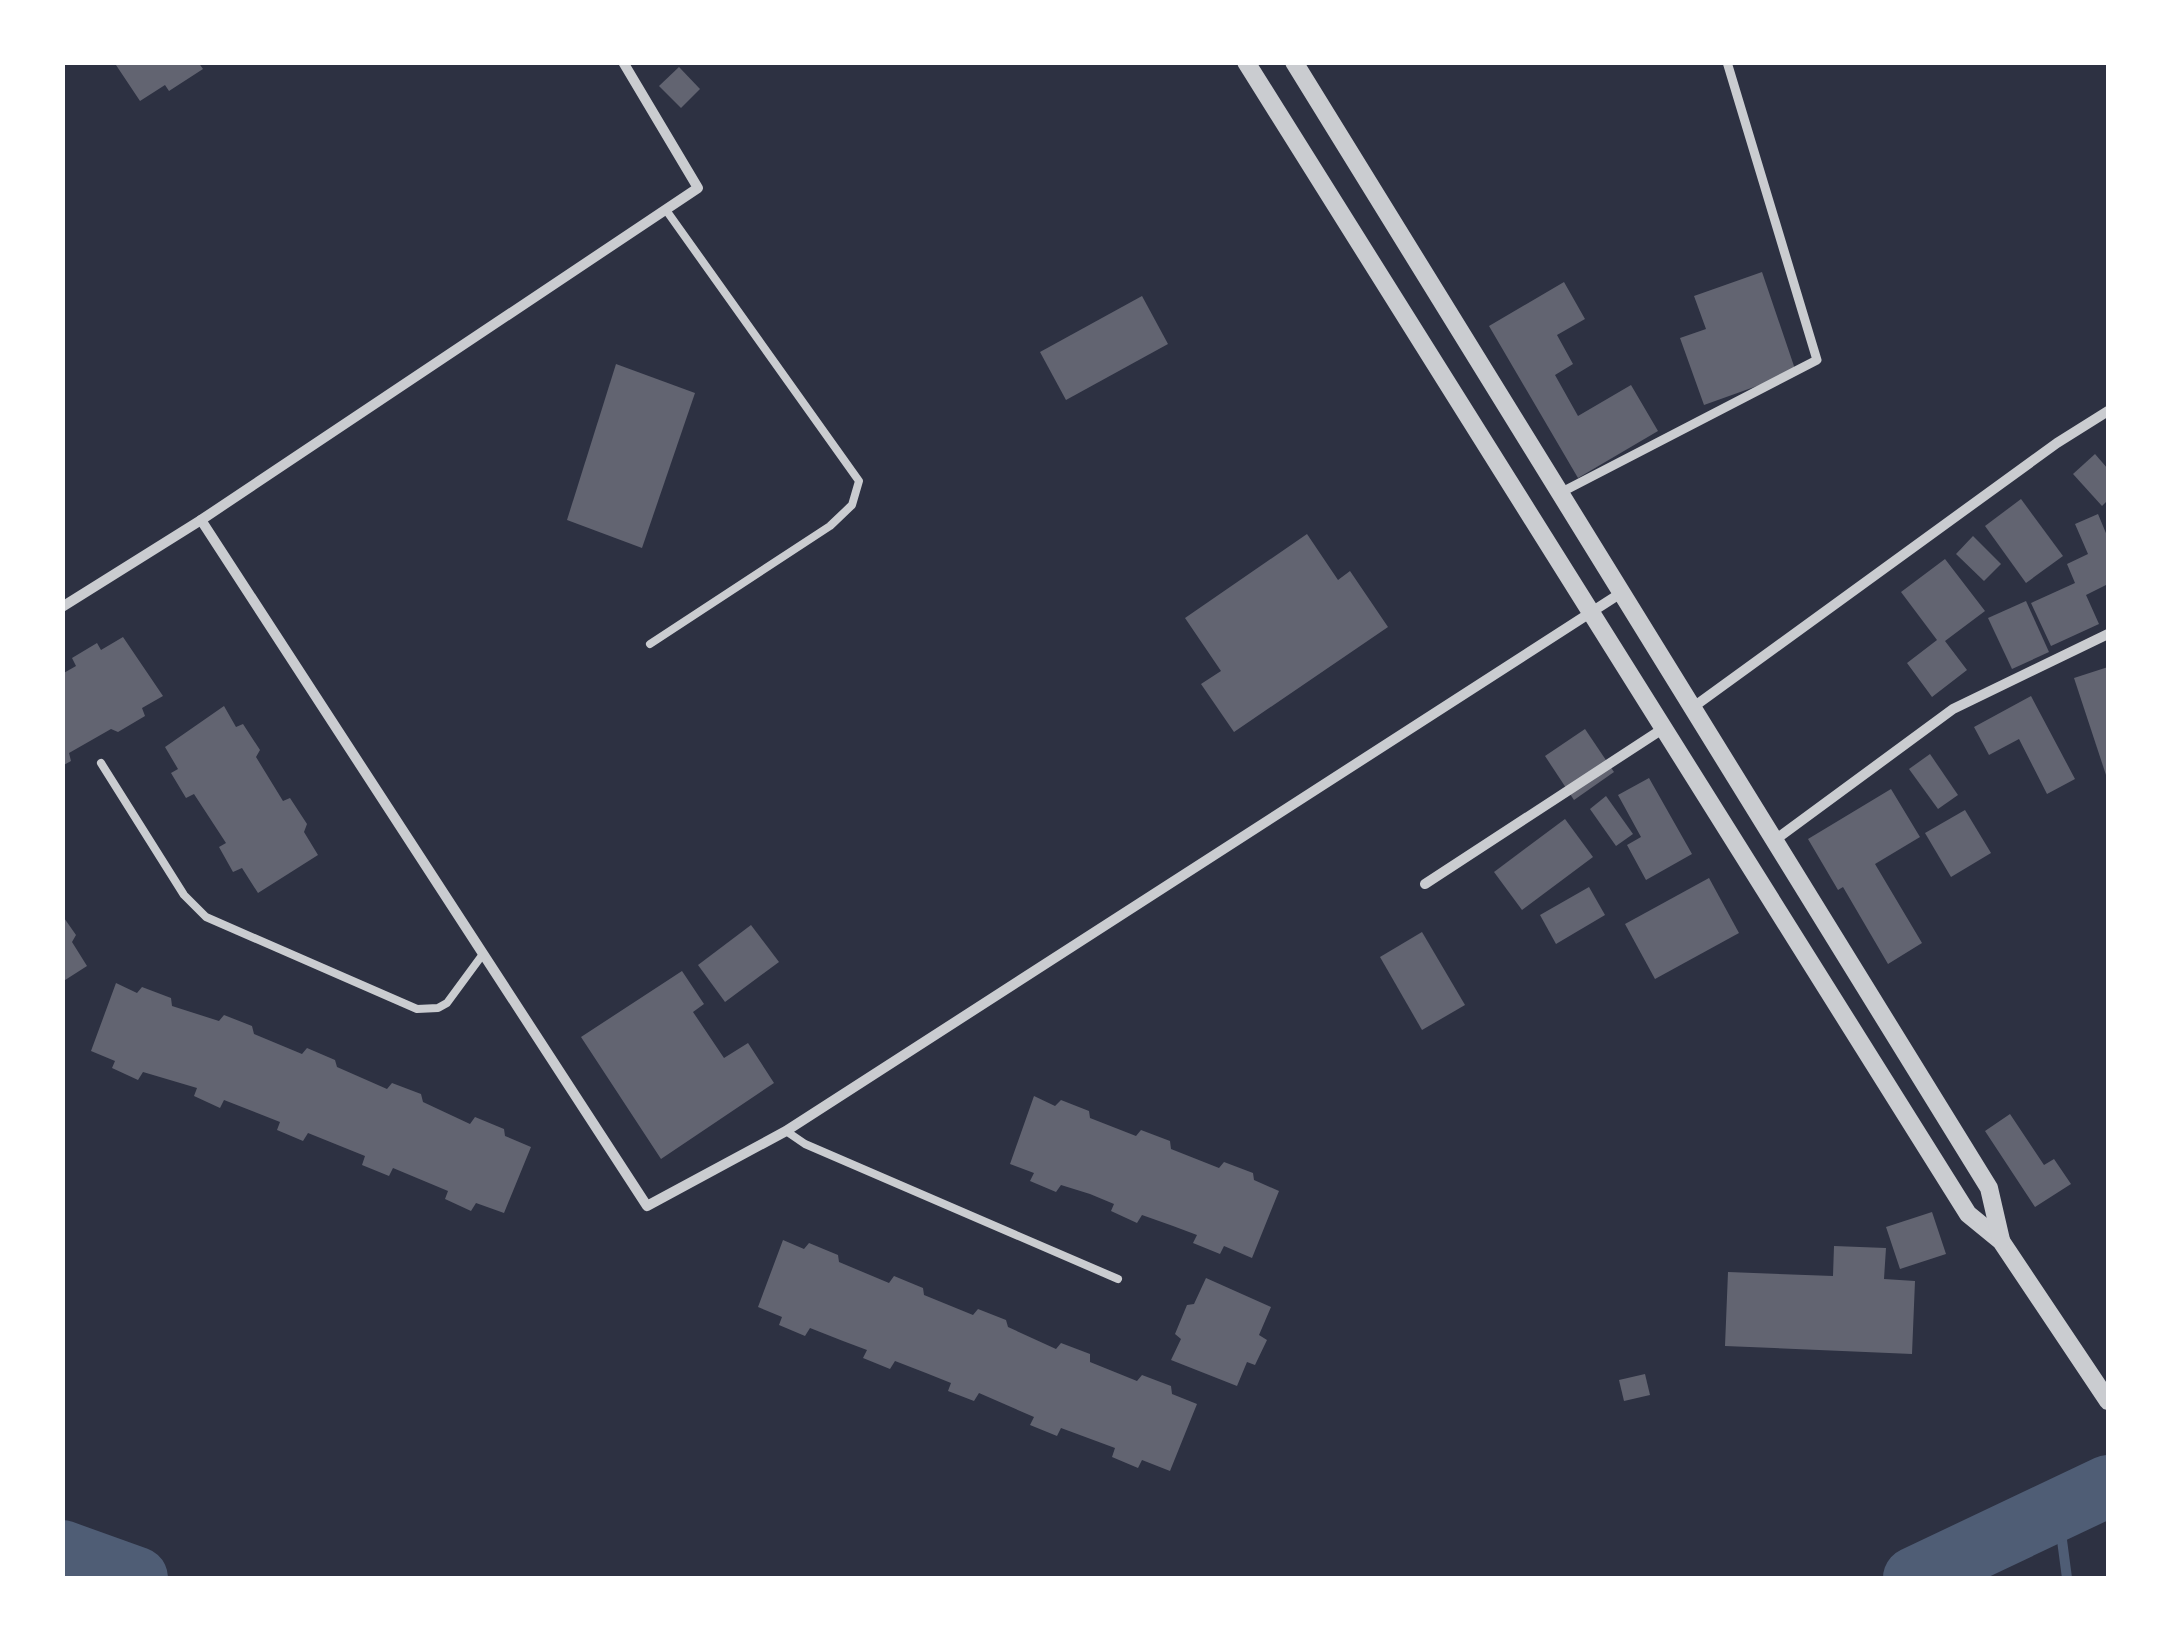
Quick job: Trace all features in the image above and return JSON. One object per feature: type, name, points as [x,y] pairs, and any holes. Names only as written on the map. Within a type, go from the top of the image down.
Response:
[{"type":"street","points":[[62,607],[201,520],[698,188],[622,62]]},
{"type":"street","points":[[1246,62],[1968,1214],[2001,1241],[2108,1400]]},
{"type":"street","points":[[1294,62],[1989,1188],[2001,1241]]},
{"type":"street","points":[[1560,493],[1817,360],[1727,62]]},
{"type":"street","points":[[1692,708],[2108,410]]},
{"type":"street","points":[[201,520],[648,1206],[786,1130],[1621,593]]},
{"type":"street","points":[[1775,840],[1953,709],[2108,634]]},
{"type":"street","points":[[1425,884],[1664,728]]},
{"type":"lane","points":[[650,644],[830,526],[852,505],[860,481],[666,210]]},
{"type":"lane","points":[[101,763],[184,895],[206,917],[417,1009],[447,1004],[483,954]]},
{"type":"lane","points":[[786,1130],[806,1144],[1118,1280]]},
{"type":"building","points":[[114,62],[198,62],[203,69],[169,91],[165,85],[140,101]]},
{"type":"building","points":[[679,67],[700,89],[681,108],[659,86]]},
{"type":"building","points":[[1762,272],[1796,372],[1704,405],[1680,338],[1706,329],[1694,296]]},
{"type":"building","points":[[1564,282],[1585,319],[1557,335],[1573,364],[1555,375],[1578,416],[1631,385],[1658,431],[1578,478],[1489,326]]},
{"type":"building","points":[[1142,296],[1168,344],[1066,400],[1040,352]]},
{"type":"building","points":[[616,364],[695,393],[642,548],[567,520]]},
{"type":"building","points":[[2095,454],[2108,469],[2108,500],[2102,506],[2073,474]]},
{"type":"building","points":[[2021,499],[2063,556],[2026,583],[1985,526]]},
{"type":"building","points":[[2098,514],[2108,538],[2108,584],[2086,595],[2099,624],[2051,646],[2031,603],[2075,583],[2067,564],[2088,554],[2075,524]]},
{"type":"building","points":[[1307,534],[1338,580],[1350,571],[1388,627],[1234,732],[1201,684],[1221,671],[1185,618]]},
{"type":"building","points":[[1973,536],[2001,564],[1984,581],[1956,554]]},
{"type":"building","points":[[1945,559],[1985,611],[1945,641],[1967,670],[1932,697],[1907,663],[1937,640],[1901,592]]},
{"type":"building","points":[[2026,601],[2049,652],[2012,669],[1988,618]]},
{"type":"building","points":[[123,637],[163,696],[142,708],[145,716],[118,732],[111,729],[69,753],[71,761],[62,766],[62,674],[76,666],[72,658],[97,643],[101,650]]},
{"type":"building","points":[[2108,667],[2108,781],[2074,678]]},
{"type":"building","points":[[2031,696],[2075,779],[2047,794],[2019,739],[1989,755],[1974,727]]},
{"type":"building","points":[[224,706],[236,727],[243,724],[260,750],[256,757],[283,801],[290,798],[307,824],[304,832],[318,855],[258,893],[242,868],[233,872],[219,847],[226,843],[194,794],[186,798],[171,773],[178,769],[165,747]]},
{"type":"building","points":[[1585,729],[1614,772],[1574,800],[1545,756]]},
{"type":"building","points":[[1930,754],[1958,795],[1938,809],[1909,769]]},
{"type":"building","points":[[1649,778],[1692,854],[1646,880],[1627,845],[1641,837],[1618,795]]},
{"type":"building","points":[[1891,789],[1920,837],[1875,864],[1922,943],[1888,964],[1843,887],[1838,890],[1808,839]]},
{"type":"building","points":[[1606,796],[1633,834],[1616,846],[1590,809]]},
{"type":"building","points":[[1965,810],[1991,853],[1951,877],[1925,833]]},
{"type":"building","points":[[1565,819],[1593,857],[1522,910],[1494,872]]},
{"type":"building","points":[[1709,878],[1739,933],[1655,979],[1625,924]]},
{"type":"building","points":[[1589,887],[1605,915],[1556,944],[1540,915]]},
{"type":"building","points":[[62,915],[76,935],[72,942],[87,966],[62,982]]},
{"type":"building","points":[[751,925],[779,962],[725,1002],[698,965]]},
{"type":"building","points":[[1422,932],[1465,1005],[1422,1030],[1380,957]]},
{"type":"building","points":[[682,971],[704,1004],[693,1012],[724,1058],[748,1043],[774,1083],[661,1159],[581,1037]]},
{"type":"building","points":[[116,983],[137,993],[142,987],[171,998],[172,1006],[219,1021],[224,1015],[252,1026],[254,1034],[302,1054],[307,1048],[335,1060],[337,1067],[387,1089],[392,1083],[421,1094],[423,1102],[470,1124],[475,1117],[504,1129],[505,1136],[531,1147],[504,1213],[476,1203],[471,1211],[445,1199],[448,1191],[393,1168],[389,1176],[362,1165],[365,1156],[308,1133],[303,1141],[277,1130],[280,1122],[224,1100],[220,1108],[194,1096],[197,1088],[143,1072],[138,1080],[112,1068],[115,1061],[91,1051]]},
{"type":"building","points":[[1034,1096],[1055,1106],[1061,1100],[1089,1111],[1090,1118],[1136,1136],[1141,1130],[1170,1141],[1171,1149],[1219,1168],[1224,1162],[1253,1173],[1254,1180],[1279,1191],[1252,1258],[1224,1246],[1220,1254],[1193,1243],[1197,1235],[1142,1215],[1137,1223],[1111,1211],[1114,1204],[1090,1194],[1061,1185],[1056,1192],[1030,1181],[1034,1173],[1010,1164]]},
{"type":"building","points":[[2010,1114],[2044,1165],[2054,1159],[2071,1184],[2035,1207],[1985,1131]]},
{"type":"building","points":[[1932,1212],[1946,1254],[1900,1269],[1886,1227]]},
{"type":"building","points":[[783,1240],[804,1249],[809,1243],[838,1255],[839,1262],[889,1283],[894,1276],[923,1288],[924,1295],[973,1315],[978,1309],[1006,1320],[1008,1327],[1056,1349],[1061,1343],[1090,1354],[1090,1362],[1137,1381],[1142,1375],[1171,1386],[1172,1394],[1197,1404],[1170,1471],[1142,1460],[1138,1468],[1112,1457],[1115,1448],[1061,1428],[1057,1436],[1030,1425],[1034,1417],[979,1393],[974,1401],[948,1391],[951,1383],[926,1373],[895,1361],[890,1369],[863,1358],[867,1350],[810,1328],[805,1336],[779,1325],[782,1317],[758,1307]]},
{"type":"building","points":[[1834,1246],[1886,1248],[1884,1279],[1915,1281],[1912,1354],[1725,1346],[1728,1272],[1833,1276]]},
{"type":"building","points":[[1206,1278],[1271,1307],[1259,1335],[1267,1340],[1255,1365],[1247,1362],[1237,1386],[1171,1360],[1181,1339],[1175,1334],[1187,1305],[1194,1304]]},
{"type":"building","points":[[1645,1374],[1650,1395],[1624,1401],[1619,1380]]},
{"type":"waterway","points":[[1914,1578],[2108,1486]]},
{"type":"waterway","points":[[2058,1510],[2067,1578]]},
{"type":"waterway","points":[[62,1551],[137,1578]]}]
